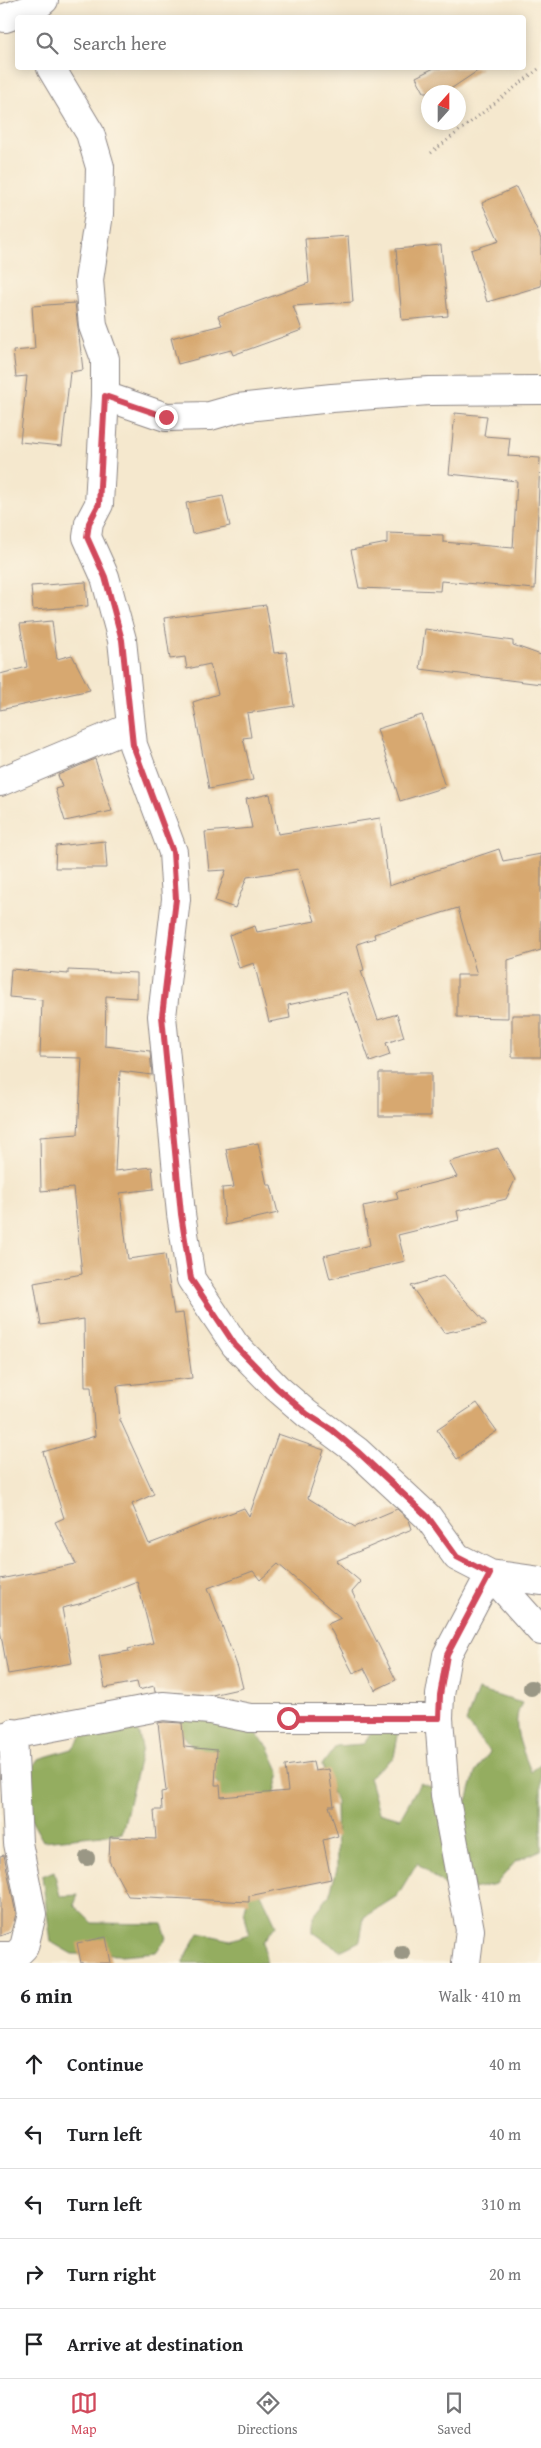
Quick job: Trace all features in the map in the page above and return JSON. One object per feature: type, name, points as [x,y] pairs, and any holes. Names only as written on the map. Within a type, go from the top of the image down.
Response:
[{"type":"street","points":[[19,15],[36,7],[44,0]]},
{"type":"street","points":[[52,70],[90,133],[100,167],[99,214],[89,280],[93,326],[105,359],[105,396],[99,504],[89,523],[87,537],[105,577],[122,640],[133,745],[173,852],[176,899],[162,1016],[181,1214],[191,1279],[235,1345],[271,1382],[307,1414],[332,1430],[357,1451],[428,1517],[457,1557],[490,1574],[541,1581]]},
{"type":"street","points":[[105,396],[166,417],[210,416],[238,408],[332,398],[429,391],[541,390]]},
{"type":"street","points":[[0,782],[131,728]]},
{"type":"street","points":[[490,1574],[541,1631]]},
{"type":"street","points":[[466,1963],[470,1930],[444,1795],[439,1718],[440,1695],[447,1655],[490,1574]]},
{"type":"street","points":[[11,1958],[24,1947],[32,1914],[18,1843],[6,1735],[163,1706],[210,1710],[250,1718],[439,1718]]},
{"type":"path","points":[[431,153],[541,67]]},
{"type":"green space","points":[[478,1690],[522,1703],[518,1711],[517,1720],[521,1746],[531,1772],[541,1763],[541,1850],[516,1861],[496,1884],[454,1893],[417,1863],[397,1896],[364,1917],[360,1941],[340,1951],[313,1932],[313,1916],[329,1896],[337,1869],[336,1802],[322,1765],[336,1746],[363,1744],[381,1718],[400,1725],[394,1757],[369,1777],[379,1812],[400,1818],[420,1783],[467,1801],[475,1773],[490,1752],[466,1722]]},
{"type":"green space","points":[[134,1710],[142,1748],[122,1833],[43,1841],[26,1811],[24,1780],[38,1759],[72,1749],[94,1720]]},
{"type":"green space","points":[[179,1712],[234,1714],[268,1746],[280,1773],[273,1799],[219,1818],[218,1784],[182,1733]]},
{"type":"green space","points":[[54,1871],[60,1896],[78,1895],[74,1905],[92,1923],[162,1924],[167,1938],[156,1952],[122,1955],[72,1954],[51,1942],[42,1876]]},
{"type":"green space","points":[[248,1891],[260,1891],[276,1925],[263,1942],[266,1963],[182,1963],[199,1933],[231,1940],[249,1934],[244,1910]]},
{"type":"building","points":[[430,70],[479,70],[456,85],[421,86],[416,77]]},
{"type":"building","points":[[516,187],[541,239],[541,286],[487,302],[471,250],[499,241],[482,203]]},
{"type":"building","points":[[348,236],[353,302],[293,306],[302,330],[233,355],[231,350],[178,364],[171,338],[222,325],[218,316],[309,283],[305,239]]},
{"type":"building","points":[[441,245],[448,316],[402,320],[396,249]]},
{"type":"building","points":[[75,303],[83,370],[70,372],[62,446],[20,442],[27,376],[16,377],[13,351],[35,349],[32,306]]},
{"type":"building","points":[[455,413],[487,416],[484,436],[510,438],[508,456],[540,458],[535,589],[441,581],[440,591],[359,588],[351,550],[387,543],[387,533],[443,535],[443,542],[513,548],[517,481],[449,474]]},
{"type":"building","points":[[223,496],[230,526],[192,534],[186,503]]},
{"type":"building","points":[[86,582],[88,606],[33,610],[31,586]]},
{"type":"building","points":[[266,605],[274,653],[286,652],[294,706],[247,713],[251,737],[243,738],[253,780],[209,789],[193,702],[218,694],[210,664],[187,669],[185,657],[170,659],[164,618]]},
{"type":"building","points":[[52,621],[57,659],[72,655],[90,690],[0,710],[0,674],[27,667],[20,624]]},
{"type":"building","points":[[425,629],[513,641],[513,645],[541,655],[541,684],[420,669]]},
{"type":"building","points":[[422,715],[445,787],[400,801],[377,729]]},
{"type":"building","points":[[95,759],[112,811],[65,821],[55,789],[62,787],[58,775]]},
{"type":"building","points":[[270,794],[278,834],[380,818],[389,886],[499,849],[503,861],[541,854],[541,950],[508,960],[508,1018],[457,1017],[457,975],[477,975],[458,908],[374,934],[375,938],[357,944],[364,970],[361,971],[378,1020],[397,1014],[404,1037],[386,1043],[390,1055],[370,1062],[346,992],[288,1005],[290,1018],[269,1022],[254,963],[239,968],[229,935],[255,926],[257,932],[315,921],[298,869],[247,877],[235,908],[215,901],[226,870],[209,871],[205,832],[252,828],[246,799]]},
{"type":"building","points":[[105,841],[107,868],[55,868],[56,846]]},
{"type":"building","points":[[11,969],[68,974],[68,970],[137,973],[137,998],[106,996],[105,1046],[150,1051],[152,1075],[120,1071],[115,1171],[152,1167],[154,1189],[120,1193],[128,1259],[165,1254],[174,1314],[183,1313],[192,1378],[117,1386],[120,1420],[154,1494],[132,1504],[149,1544],[244,1508],[249,1516],[278,1434],[324,1450],[308,1498],[355,1527],[397,1509],[409,1520],[412,1529],[336,1561],[361,1582],[352,1592],[396,1680],[375,1690],[364,1668],[353,1673],[328,1624],[341,1618],[278,1564],[260,1580],[253,1571],[208,1588],[238,1668],[243,1688],[212,1695],[155,1692],[154,1686],[139,1690],[137,1682],[105,1688],[99,1656],[129,1651],[128,1649],[153,1643],[137,1581],[79,1604],[62,1608],[72,1663],[8,1674],[0,1629],[0,1579],[76,1564],[55,1522],[64,1518],[43,1452],[95,1436],[91,1387],[85,1387],[84,1319],[41,1325],[34,1283],[82,1274],[73,1188],[41,1191],[40,1137],[78,1134],[82,1058],[40,1057],[42,1000],[9,997]]},
{"type":"building","points":[[512,1015],[541,1015],[541,1057],[512,1057]]},
{"type":"building","points":[[379,1073],[431,1073],[431,1116],[379,1116]]},
{"type":"building","points":[[258,1143],[267,1185],[271,1185],[278,1213],[225,1225],[222,1188],[234,1187],[226,1149]]},
{"type":"building","points":[[498,1148],[515,1180],[506,1199],[457,1211],[459,1220],[398,1235],[405,1261],[330,1279],[324,1256],[370,1245],[363,1206],[398,1199],[396,1192],[457,1177],[449,1162]]},
{"type":"building","points":[[443,1276],[487,1324],[444,1333],[411,1286]]},
{"type":"building","points":[[477,1403],[497,1431],[457,1459],[437,1430]]},
{"type":"building","points":[[158,1723],[182,1723],[184,1747],[217,1750],[215,1785],[220,1785],[221,1797],[288,1791],[285,1766],[313,1762],[315,1771],[329,1769],[334,1806],[329,1806],[338,1836],[323,1840],[331,1879],[249,1896],[249,1902],[128,1896],[109,1861],[110,1837],[156,1839],[154,1810],[162,1810],[161,1792],[166,1791]]},
{"type":"building","points":[[4,1855],[16,1914],[11,1932],[0,1936],[0,1856]]},
{"type":"building","points":[[106,1937],[111,1963],[81,1963],[77,1943]]},
{"type":"route","points":[[166,417],[105,396],[99,504],[89,523],[87,537],[105,577],[122,640],[133,745],[173,852],[176,899],[162,1016],[181,1214],[191,1279],[235,1345],[277,1388],[307,1414],[332,1430],[357,1451],[428,1517],[457,1557],[490,1574],[447,1655],[440,1695],[439,1718],[288,1718]]}]
